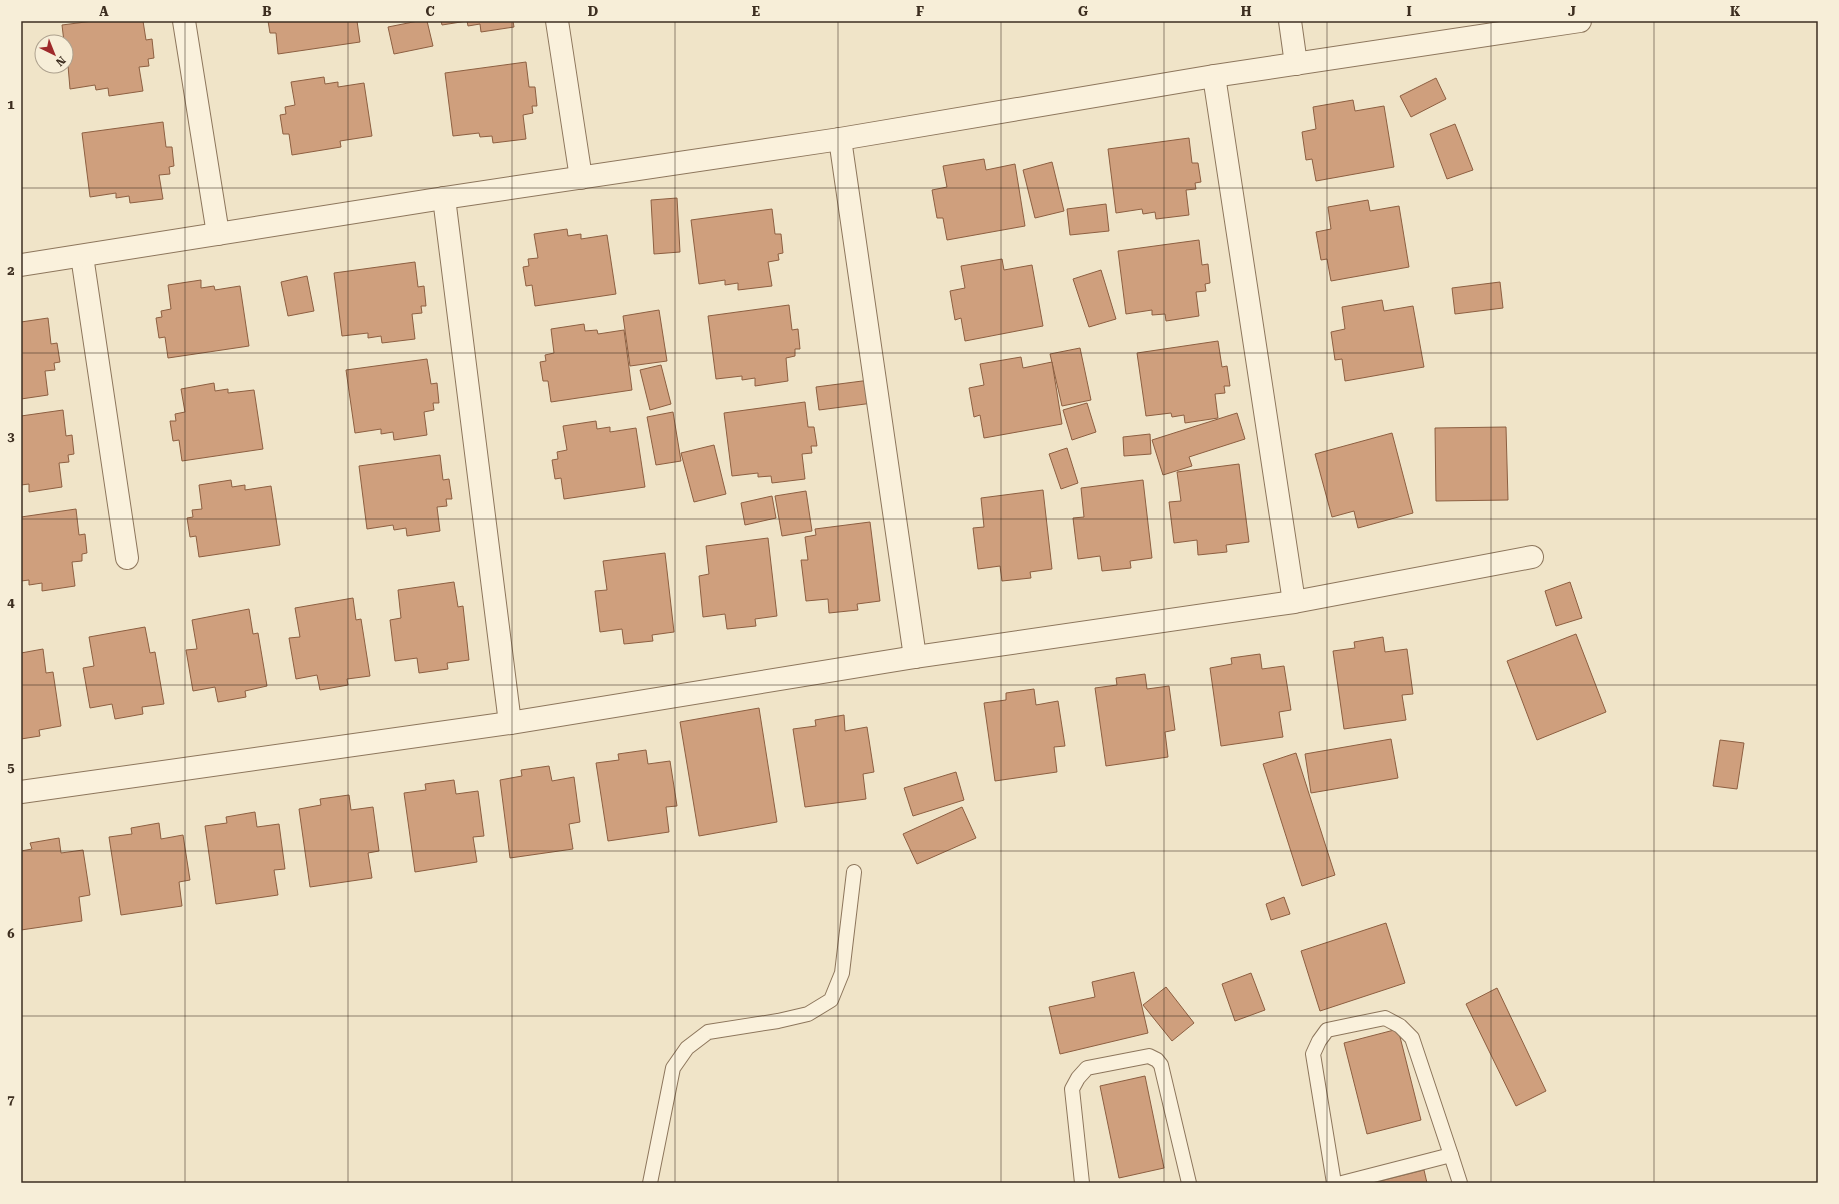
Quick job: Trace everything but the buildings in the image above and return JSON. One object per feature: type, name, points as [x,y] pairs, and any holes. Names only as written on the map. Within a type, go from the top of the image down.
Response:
[{"type":"street","points":[[184,21],[218,234]]},
{"type":"street","points":[[557,21],[581,178]]},
{"type":"street","points":[[1290,21],[1296,64]]},
{"type":"street","points":[[21,265],[444,198],[840,139],[1214,76],[1580,21]]},
{"type":"street","points":[[1214,76],[1294,602]]},
{"type":"street","points":[[840,139],[915,657]]},
{"type":"street","points":[[444,198],[510,723]]},
{"type":"street","points":[[82,256],[127,558]]},
{"type":"street","points":[[21,792],[510,723],[915,657],[1294,602],[1532,557]]},
{"type":"lane","points":[[650,1183],[673,1068],[687,1048],[708,1032],[778,1021],[808,1014],[831,1000],[842,973],[854,872]]},
{"type":"lane","points":[[1334,1183],[1313,1054],[1319,1041],[1327,1030],[1385,1018],[1400,1026],[1412,1038],[1460,1183]]},
{"type":"lane","points":[[1082,1183],[1072,1090],[1078,1078],[1087,1068],[1149,1056],[1157,1060],[1161,1065],[1189,1183]]},
{"type":"lane","points":[[1342,1183],[1451,1155]]}]
